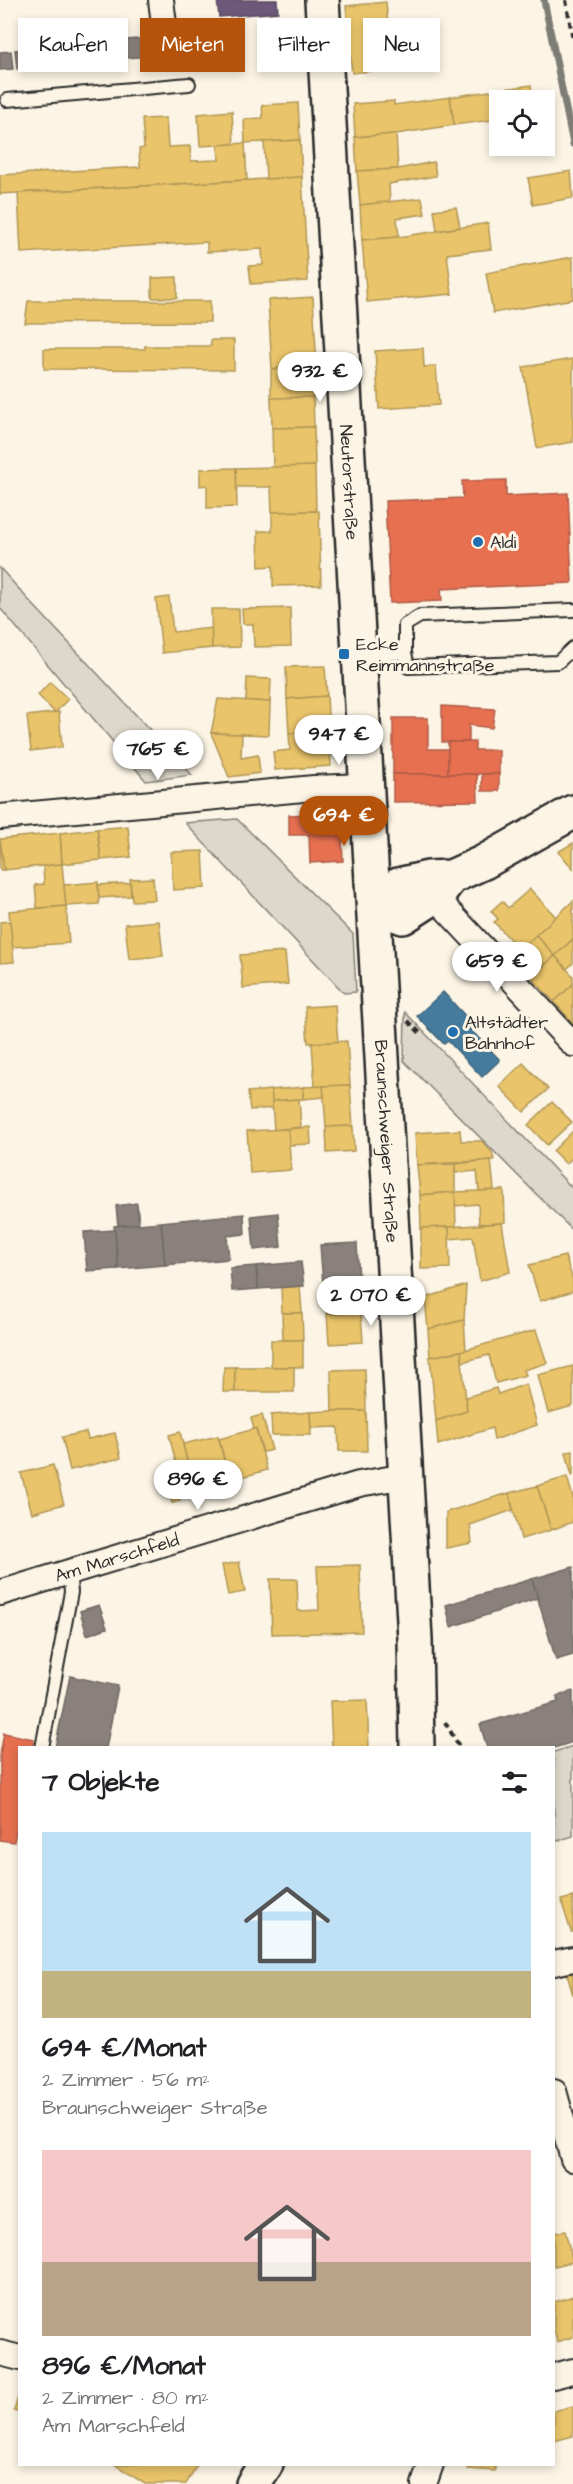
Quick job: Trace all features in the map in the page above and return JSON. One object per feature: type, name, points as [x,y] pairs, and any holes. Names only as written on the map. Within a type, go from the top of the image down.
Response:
[{"type":"main road","name":"Neutorstraße","points":[[322,0],[366,786]]},
{"type":"main road","name":"Braunschweiger Straße","points":[[366,786],[417,1669],[417,1746]]},
{"type":"main road","points":[[374,906],[403,916],[439,883],[484,862],[573,812]]},
{"type":"main road","points":[[253,2484],[265,2466]]},
{"type":"street","points":[[161,0],[163,18]]},
{"type":"street","points":[[0,817],[314,788],[366,786]]},
{"type":"street","points":[[439,883],[451,914],[573,1044]]},
{"type":"street","name":"Am Marschfeld","points":[[0,1593],[359,1484],[406,1476]]},
{"type":"street","points":[[555,1964],[573,1959]]},
{"type":"street","points":[[555,2093],[568,2120],[573,2159]]},
{"type":"street","points":[[0,2353],[18,2358]]},
{"type":"street","points":[[555,2376],[573,2372]]},
{"type":"street","points":[[424,2484],[430,2466]]},
{"type":"lane","points":[[7,100],[189,84]]},
{"type":"lane","points":[[573,610],[420,616],[405,625],[405,653],[408,668],[558,662],[573,648]]},
{"type":"lane","points":[[359,655],[405,653]]},
{"type":"lane","points":[[42,1746],[71,1592],[69,1572]]},
{"type":"path","points":[[566,0],[573,40]]},
{"type":"shaded area","points":[[0,568],[192,775],[146,781],[0,608]]},
{"type":"shaded area","points":[[237,819],[353,934],[356,992],[344,993],[185,823]]},
{"type":"shaded area","points":[[405,1012],[573,1189],[573,1231],[404,1061]]},
{"type":"shaded area","points":[[573,1746],[573,1836],[555,1842],[555,1752]]},
{"type":"building: Wohnen","points":[[386,2],[387,18],[363,18],[363,72],[352,73],[351,18],[347,18],[346,6]]},
{"type":"building: Wohnen","points":[[531,85],[532,90],[497,90]]},
{"type":"building: Wohnen","points":[[489,91],[489,120],[454,125],[450,97]]},
{"type":"building: Wohnen","points":[[450,97],[454,125],[396,134],[355,137],[353,104],[394,101],[394,105]]},
{"type":"building: Wohnen","points":[[298,103],[300,140],[245,143],[244,119],[263,118],[262,105]]},
{"type":"building: Wohnen","points":[[232,111],[234,144],[200,146],[198,114]]},
{"type":"building: Wohnen","points":[[166,118],[168,147],[190,146],[191,161],[219,160],[218,145],[245,143],[247,180],[0,194],[0,175],[140,167],[139,149],[144,148],[142,119]]},
{"type":"building: Wohnen","points":[[396,134],[398,169],[357,171],[355,137]]},
{"type":"building: Wohnen","points":[[300,140],[302,177],[266,179],[264,142]]},
{"type":"building: Wohnen","points":[[434,162],[436,176],[389,184],[390,203],[360,205],[357,171],[398,169]]},
{"type":"building: Wohnen","points":[[571,171],[573,198],[533,205],[528,178]]},
{"type":"building: Wohnen","points":[[302,177],[308,281],[251,284],[249,266],[263,265],[262,249],[207,252],[207,242],[21,253],[18,193]]},
{"type":"building: Wohnen","points":[[422,198],[425,214],[397,218],[399,237],[362,240],[360,205]]},
{"type":"building: Wohnen","points":[[456,207],[460,227],[437,231],[434,210]]},
{"type":"building: Wohnen","points":[[488,223],[491,249],[447,254],[452,294],[367,302],[362,240],[399,237]]},
{"type":"building: Wohnen","points":[[573,257],[573,299],[493,313],[486,273]]},
{"type":"building: Wohnen","points":[[177,277],[177,298],[152,298],[152,278]]},
{"type":"building: Wohnen","points":[[313,297],[317,368],[272,369],[268,300]]},
{"type":"building: Wohnen","points":[[28,301],[210,301],[210,322],[25,323]]},
{"type":"building: Wohnen","points":[[211,340],[234,340],[234,370],[44,369],[44,349],[145,349],[145,346],[211,346]]},
{"type":"building: Wohnen","points":[[423,348],[424,367],[436,366],[439,405],[379,409],[375,351]]},
{"type":"building: Wohnen","points":[[573,359],[573,442],[537,448],[523,367]]},
{"type":"building: Wohnen","points":[[313,368],[313,397],[271,398],[271,369]]},
{"type":"building: Wohnen","points":[[313,397],[314,427],[272,428],[271,398]]},
{"type":"building: Wohnen","points":[[314,427],[315,466],[273,468],[272,428]]},
{"type":"building: Wohnen","points":[[315,466],[316,511],[272,512],[271,487],[236,487],[236,468]]},
{"type":"building: Wohnen","points":[[236,468],[237,507],[207,508],[207,485],[200,486],[200,469]]},
{"type":"building: Wohnen","points":[[319,511],[321,585],[273,586],[273,566],[259,567],[258,531],[272,531],[272,512]]},
{"type":"building: Wohnen","points":[[169,597],[173,632],[212,628],[212,648],[162,653],[156,599]]},
{"type":"building: Wohnen","points":[[290,608],[291,646],[254,647],[253,624],[243,624],[242,609]]},
{"type":"building: Wohnen","points":[[211,609],[239,609],[240,647],[212,648]]},
{"type":"building: Wohnen","points":[[325,666],[327,696],[287,699],[286,667]]},
{"type":"building: Wohnen","points":[[247,678],[271,679],[270,702],[246,701]]},
{"type":"building: Wohnen","points":[[50,682],[68,699],[55,713],[38,695]]},
{"type":"building: Wohnen","points":[[327,696],[329,731],[289,733],[287,699]]},
{"type":"building: Wohnen","points":[[218,699],[270,702],[269,735],[211,733]]},
{"type":"building: Wohnen","points":[[59,712],[62,747],[31,751],[27,716]]},
{"type":"building: Wohnen","points":[[329,731],[331,766],[275,770],[273,752],[290,750],[289,733]]},
{"type":"building: Wohnen","points":[[211,733],[242,734],[241,758],[258,755],[260,773],[229,777]]},
{"type":"building: Wohnen","points":[[128,826],[131,857],[101,860],[97,829]]},
{"type":"building: Wohnen","points":[[97,829],[101,860],[62,864],[60,833]]},
{"type":"building: Wohnen","points":[[60,833],[62,864],[4,870],[0,839]]},
{"type":"building: Wohnen","points":[[0,839],[4,870],[0,870]]},
{"type":"building: Wohnen","points":[[573,843],[573,868],[558,852]]},
{"type":"building: Wohnen","points":[[203,851],[205,888],[173,890],[171,852]]},
{"type":"building: Wohnen","points":[[62,864],[66,906],[37,908],[35,885],[44,884],[43,866]]},
{"type":"building: Wohnen","points":[[153,878],[155,900],[132,901],[130,879]]},
{"type":"building: Wohnen","points":[[98,882],[99,904],[66,906],[64,885]]},
{"type":"building: Wohnen","points":[[130,883],[131,896],[99,898],[98,885]]},
{"type":"building: Wohnen","points":[[530,889],[556,917],[520,950],[494,922],[498,919],[491,911],[502,901],[508,908]]},
{"type":"building: Wohnen","points":[[573,901],[573,939],[555,956],[536,935]]},
{"type":"building: Wohnen","points":[[66,906],[69,943],[12,947],[9,911]]},
{"type":"building: Wohnen","points":[[10,921],[14,962],[0,963],[0,922]]},
{"type":"building: Wohnen","points":[[159,921],[163,956],[129,959],[125,924]]},
{"type":"building: Wohnen","points":[[536,935],[555,956],[531,977],[512,957]]},
{"type":"building: Wohnen","points":[[573,939],[573,963],[567,969],[555,956]]},
{"type":"building: Wohnen","points":[[285,952],[288,984],[243,988],[240,955]]},
{"type":"building: Wohnen","points":[[555,956],[573,976],[573,984],[554,1002],[531,977]]},
{"type":"building: Wohnen","points":[[573,984],[573,1023],[554,1002]]},
{"type":"building: Wohnen","points":[[335,1005],[338,1042],[308,1043],[305,1007]]},
{"type":"building: Wohnen","points":[[347,1041],[350,1085],[315,1087],[312,1043]]},
{"type":"building: Wohnen","points":[[523,1063],[548,1089],[524,1112],[499,1086]]},
{"type":"building: Wohnen","points":[[350,1085],[353,1126],[326,1127],[323,1086]]},
{"type":"building: Wohnen","points":[[323,1086],[324,1097],[303,1099],[303,1087]]},
{"type":"building: Wohnen","points":[[303,1087],[303,1099],[272,1101],[271,1090]]},
{"type":"building: Wohnen","points":[[271,1090],[273,1108],[250,1110],[248,1092]]},
{"type":"building: Wohnen","points":[[299,1099],[301,1127],[274,1130],[272,1101]]},
{"type":"building: Wohnen","points":[[552,1102],[572,1122],[547,1145],[528,1125]]},
{"type":"building: Wohnen","points":[[353,1126],[354,1151],[327,1153],[326,1127]]},
{"type":"building: Wohnen","points":[[310,1127],[311,1144],[289,1145],[288,1129]]},
{"type":"building: Wohnen","points":[[288,1129],[291,1170],[250,1173],[247,1131]]},
{"type":"building: Wohnen","points":[[460,1130],[461,1141],[482,1141],[492,1152],[494,1160],[417,1165],[415,1133]]},
{"type":"building: Wohnen","points":[[573,1131],[573,1157],[566,1164],[553,1151]]},
{"type":"building: Wohnen","points":[[491,1160],[494,1190],[479,1191],[477,1171],[455,1173],[455,1164]]},
{"type":"building: Wohnen","points":[[455,1164],[455,1192],[420,1195],[417,1165]]},
{"type":"building: Wohnen","points":[[504,1190],[505,1222],[502,1223],[479,1224],[478,1204],[455,1206],[455,1192]]},
{"type":"building: Wohnen","points":[[455,1192],[456,1227],[421,1228],[420,1195]]},
{"type":"building: Wohnen","points":[[502,1223],[510,1272],[480,1281],[473,1237],[449,1239],[449,1227]]},
{"type":"building: Wohnen","points":[[449,1227],[450,1268],[421,1269],[421,1228]]},
{"type":"building: Wohnen","points":[[565,1256],[573,1280],[573,1291],[540,1301],[529,1265]]},
{"type":"building: Wohnen","points":[[359,1282],[361,1312],[327,1314],[326,1284]]},
{"type":"building: Wohnen","points":[[466,1285],[464,1320],[428,1329],[425,1298]]},
{"type":"building: Wohnen","points":[[300,1286],[302,1313],[282,1313],[281,1287]]},
{"type":"building: Wohnen","points":[[361,1312],[363,1342],[329,1344],[327,1314]]},
{"type":"building: Wohnen","points":[[282,1313],[302,1313],[303,1340],[283,1340]]},
{"type":"building: Wohnen","points":[[464,1320],[466,1350],[430,1357],[428,1329]]},
{"type":"building: Wohnen","points":[[536,1330],[547,1363],[524,1370],[526,1375],[496,1383],[489,1355],[462,1362],[461,1351]]},
{"type":"building: Wohnen","points":[[271,1340],[303,1340],[303,1367],[271,1367]]},
{"type":"building: Wohnen","points":[[461,1351],[467,1411],[436,1421],[430,1357]]},
{"type":"building: Wohnen","points":[[573,1366],[573,1406],[548,1413],[538,1375]]},
{"type":"building: Wohnen","points":[[224,1367],[235,1367],[235,1392],[223,1392]]},
{"type":"building: Wohnen","points":[[235,1367],[294,1367],[294,1392],[235,1392]]},
{"type":"building: Wohnen","points":[[365,1369],[366,1411],[332,1411],[331,1370]]},
{"type":"building: Wohnen","points":[[526,1384],[537,1425],[494,1440],[492,1428],[438,1445],[436,1421],[467,1411],[466,1397],[496,1388],[498,1394]]},
{"type":"building: Wohnen","points":[[366,1411],[367,1451],[339,1451],[338,1427],[311,1428],[310,1412]]},
{"type":"building: Wohnen","points":[[310,1412],[311,1435],[272,1435],[271,1415]]},
{"type":"building: Wohnen","points":[[262,1415],[272,1450],[263,1452],[251,1418]]},
{"type":"building: Wohnen","points":[[256,1429],[267,1470],[230,1483],[219,1439]]},
{"type":"building: Wohnen","points":[[86,1432],[88,1439],[115,1433],[121,1458],[70,1470],[62,1437]]},
{"type":"building: Wohnen","points":[[180,1432],[189,1469],[178,1471],[169,1435]]},
{"type":"building: Wohnen","points":[[218,1436],[229,1479],[193,1486],[183,1444]]},
{"type":"building: Wohnen","points":[[573,1451],[573,1475],[572,1476],[566,1452]]},
{"type":"building: Wohnen","points":[[53,1465],[64,1504],[32,1513],[21,1473]]},
{"type":"building: Wohnen","points":[[567,1477],[573,1497],[573,1522],[551,1530],[537,1486]]},
{"type":"building: Wohnen","points":[[175,1484],[180,1501],[172,1503],[167,1486]]},
{"type":"building: Wohnen","points":[[537,1486],[551,1530],[521,1539],[509,1493]]},
{"type":"building: Wohnen","points":[[509,1493],[513,1510],[470,1525],[472,1543],[446,1548],[446,1512]]},
{"type":"building: Wohnen","points":[[239,1562],[245,1592],[228,1595],[222,1565]]},
{"type":"building: Wohnen","points":[[360,1565],[362,1632],[272,1634],[270,1579],[297,1579],[298,1611],[319,1610],[317,1566]]},
{"type":"building: Wohnen","points":[[367,1700],[369,1746],[332,1746],[330,1701]]},
{"type":"building: Wohnen","points":[[573,1897],[573,1932],[571,1932],[561,1900]]},
{"type":"building: Wohnen","points":[[573,1973],[573,1995],[567,1974]]},
{"type":"building: Wohnen","points":[[565,2231],[573,2262],[555,2266],[555,2233]]},
{"type":"building: Wohnen","points":[[573,2296],[573,2337],[557,2342],[555,2333],[555,2302]]},
{"type":"building: Wohnen","points":[[18,2397],[18,2412],[14,2411]]},
{"type":"building: Wohnen","points":[[573,2406],[573,2436],[555,2441],[555,2411]]},
{"type":"building: Wohnen","points":[[117,2466],[197,2466],[186,2484],[145,2484]]},
{"type":"building: Wohnen","points":[[468,2466],[495,2466],[495,2471],[468,2469]]},
{"type":"building: Handel","name":"Aldi","points":[[506,480],[506,496],[568,493],[572,583],[441,589],[442,601],[390,603],[385,501],[463,498],[462,481]]},
{"type":"building: Handel","points":[[442,706],[495,709],[492,728],[469,725],[469,742],[442,742]]},
{"type":"building: Handel","points":[[393,718],[428,718],[428,749],[448,749],[448,774],[393,774]]},
{"type":"building: Handel","points":[[448,742],[475,742],[475,750],[499,750],[499,774],[448,774]]},
{"type":"building: Handel","points":[[393,774],[477,774],[478,801],[393,802]]},
{"type":"building: Handel","points":[[482,774],[499,774],[499,791],[482,791]]},
{"type":"building: Handel","points":[[341,813],[343,861],[310,863],[309,835],[289,835],[289,815]]},
{"type":"building: Handel","points":[[4,1733],[34,1739],[32,1746],[18,1746],[18,1822],[14,1842],[0,1840],[0,1755]]},
{"type":"building: Büros","points":[[217,0],[277,0],[278,12],[219,17]]},
{"type":"building: Öffentlich","name":"Altstädter Bahnhof","points":[[443,992],[469,1020],[465,1024],[500,1060],[482,1077],[448,1041],[444,1044],[417,1016]]},
{"type":"building: Industrie","points":[[140,39],[140,57],[128,58],[128,40]]},
{"type":"building: Industrie","points":[[15,50],[18,50],[18,69],[17,69]]},
{"type":"building: Industrie","points":[[11,51],[13,69],[0,70],[0,52]]},
{"type":"building: Industrie","points":[[137,1203],[139,1224],[118,1226],[116,1206]]},
{"type":"building: Industrie","points":[[278,1213],[281,1247],[254,1250],[251,1216]]},
{"type":"building: Industrie","points":[[244,1214],[245,1234],[227,1236],[229,1259],[165,1265],[161,1222]]},
{"type":"building: Industrie","points":[[161,1222],[165,1265],[118,1269],[114,1226]]},
{"type":"building: Industrie","points":[[115,1230],[118,1269],[87,1271],[84,1232]]},
{"type":"building: Industrie","points":[[357,1243],[359,1282],[323,1284],[320,1245]]},
{"type":"building: Industrie","points":[[301,1262],[304,1286],[258,1289],[256,1266]]},
{"type":"building: Industrie","points":[[256,1266],[258,1289],[232,1291],[230,1268]]},
{"type":"building: Industrie","points":[[573,1567],[573,1655],[556,1660],[532,1579]]},
{"type":"building: Industrie","points":[[532,1579],[538,1598],[451,1627],[446,1605]]},
{"type":"building: Industrie","points":[[99,1605],[107,1628],[87,1635],[80,1611]]},
{"type":"building: Industrie","points":[[70,1676],[118,1686],[106,1746],[55,1746]]},
{"type":"building: Industrie","points":[[573,1691],[573,1742],[555,1748],[486,1746],[480,1724],[558,1702],[557,1696]]},
{"type":"waterway","points":[[544,0],[573,144]]},
{"type":"place","name":"Aldi","points":[[478,542]]},
{"type":"place","name":"Ecke Reimmannstraße","points":[[344,654]]},
{"type":"place","name":"Altstädter Bahnhof","points":[[453,1032]]}]
